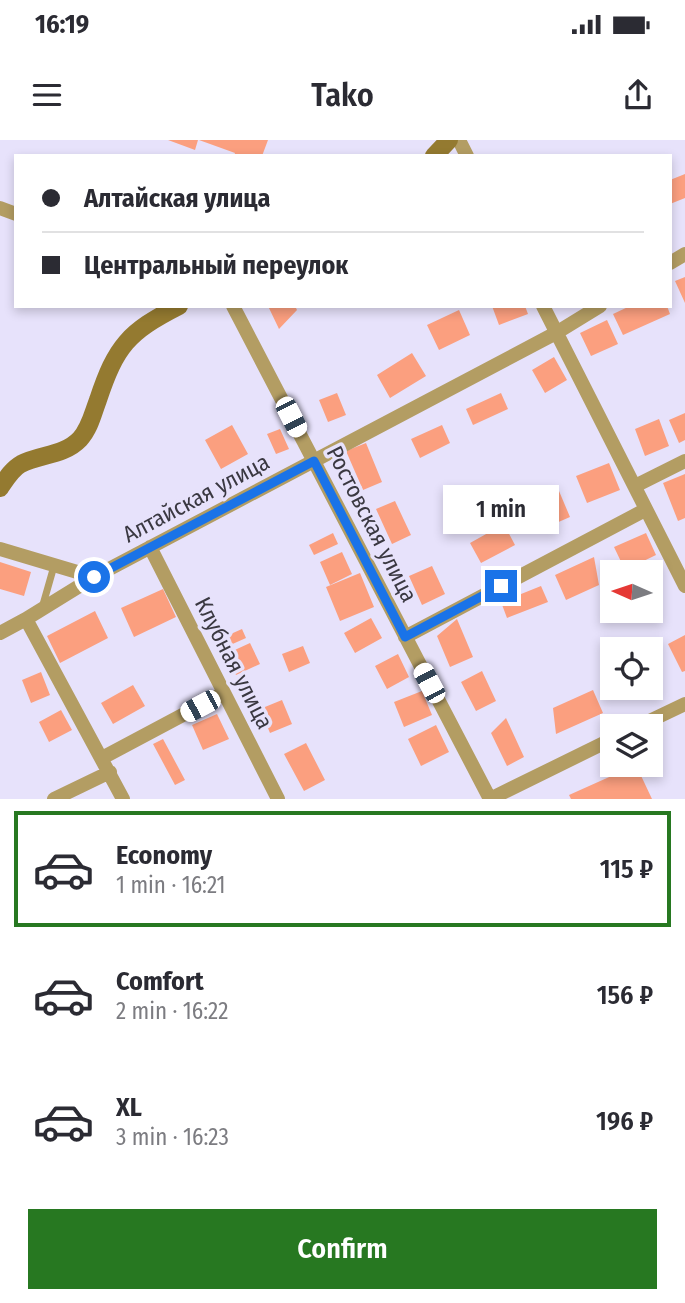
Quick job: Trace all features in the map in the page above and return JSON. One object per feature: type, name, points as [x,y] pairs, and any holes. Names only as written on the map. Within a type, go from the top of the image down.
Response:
[{"type":"street","points":[[436,154],[449,140]]},
{"type":"street","points":[[0,488],[19,465],[61,452],[79,441],[88,428],[112,361],[122,346],[138,330],[176,308]]},
{"type":"street","name":"Ростовская улица","points":[[234,308],[490,799]]},
{"type":"street","points":[[544,308],[685,586]]},
{"type":"street","name":"Алтайская улица","points":[[0,632],[94,577],[556,333],[597,308]]},
{"type":"street","points":[[635,486],[685,461]]},
{"type":"street","points":[[405,637],[645,510]]},
{"type":"street","name":"Клубная улица","points":[[150,547],[278,799]]},
{"type":"street","points":[[0,549],[94,577]]},
{"type":"street","points":[[26,619],[123,799]]},
{"type":"street","points":[[102,758],[224,693]]},
{"type":"street","points":[[663,715],[685,704]]},
{"type":"street","points":[[490,799],[600,745]]},
{"type":"street","points":[[54,799],[110,772]]},
{"type":"lane","points":[[41,610],[54,565]]},
{"type":"building","points":[[168,140],[198,140],[195,150]]},
{"type":"building","points":[[199,140],[268,140],[263,154],[235,153]]},
{"type":"building","points":[[685,174],[685,198],[672,203],[672,179]]},
{"type":"building","points":[[685,277],[685,303],[675,281]]},
{"type":"building","points":[[269,308],[296,308],[297,310],[279,329]]},
{"type":"building","points":[[493,308],[526,308],[528,314],[499,325]]},
{"type":"building","points":[[626,308],[668,308],[670,314],[623,335],[613,314]]},
{"type":"building","points":[[459,310],[470,335],[439,350],[427,325]]},
{"type":"building","points":[[607,320],[618,344],[591,356],[580,333]]},
{"type":"building","points":[[412,353],[426,376],[390,398],[377,375]]},
{"type":"building","points":[[554,357],[567,380],[545,393],[532,370]]},
{"type":"building","points":[[337,393],[346,415],[328,422],[319,400]]},
{"type":"building","points":[[501,393],[508,409],[473,425],[466,409]]},
{"type":"building","points":[[685,413],[685,440],[679,443],[669,420]]},
{"type":"building","points":[[659,419],[669,446],[645,456],[635,429]]},
{"type":"building","points":[[232,425],[248,454],[221,469],[205,440]]},
{"type":"building","points":[[442,425],[450,443],[420,458],[411,439]]},
{"type":"building","points":[[280,429],[289,449],[276,454],[267,434]]},
{"type":"building","points":[[366,443],[382,482],[363,490],[346,451]]},
{"type":"building","points":[[609,463],[620,490],[587,503],[576,476]]},
{"type":"building","points":[[685,474],[685,518],[678,521],[663,483]]},
{"type":"building","points":[[559,491],[570,517],[531,534],[519,508]]},
{"type":"building","points":[[395,501],[411,535],[392,544],[376,509]]},
{"type":"building","points":[[504,524],[515,545],[481,563],[470,543]]},
{"type":"building","points":[[333,533],[338,544],[314,555],[309,545]]},
{"type":"building","points":[[646,533],[656,555],[646,560],[620,560],[614,547]]},
{"type":"building","points":[[342,552],[352,574],[330,585],[320,562]]},
{"type":"building","points":[[594,557],[599,585],[566,600],[555,575]]},
{"type":"building","points":[[0,562],[31,572],[24,596],[0,589]]},
{"type":"building","points":[[432,566],[445,594],[422,605],[409,576]]},
{"type":"building","points":[[360,573],[374,607],[340,621],[326,587]]},
{"type":"building","points":[[541,586],[548,602],[507,618],[501,602]]},
{"type":"building","points":[[163,589],[176,617],[134,637],[121,608]]},
{"type":"building","points":[[95,611],[108,638],[60,663],[47,636]]},
{"type":"building","points":[[371,618],[382,638],[355,653],[344,633]]},
{"type":"building","points":[[457,619],[473,657],[450,667],[437,636]]},
{"type":"building","points":[[242,629],[246,638],[228,646],[224,637]]},
{"type":"building","points":[[685,635],[685,671],[682,672],[668,644]]},
{"type":"building","points":[[250,643],[260,664],[236,675],[226,654]]},
{"type":"building","points":[[303,646],[310,663],[289,672],[282,654]]},
{"type":"building","points":[[398,654],[409,677],[387,689],[375,666]]},
{"type":"building","points":[[482,671],[496,701],[476,711],[461,682]]},
{"type":"building","points":[[41,672],[50,695],[31,703],[22,680]]},
{"type":"building","points":[[133,685],[145,706],[113,724],[101,703]]},
{"type":"building","points":[[593,690],[603,713],[556,734],[553,708]]},
{"type":"building","points":[[422,691],[432,715],[404,727],[394,702]]},
{"type":"building","points":[[282,700],[292,724],[270,733],[260,709]]},
{"type":"building","points":[[61,710],[72,730],[49,742],[39,722]]},
{"type":"building","points":[[217,714],[229,739],[203,750],[192,725]]},
{"type":"building","points":[[506,718],[524,757],[507,766],[491,733]]},
{"type":"building","points":[[436,725],[449,752],[421,766],[408,739]]},
{"type":"building","points":[[163,739],[185,780],[175,785],[153,744]]},
{"type":"building","points":[[306,743],[325,780],[304,791],[284,754]]},
{"type":"building","points":[[609,777],[642,777],[652,799],[571,799],[569,795]]},
{"type":"route","points":[[94,577],[314,461],[405,637],[501,586]]}]
